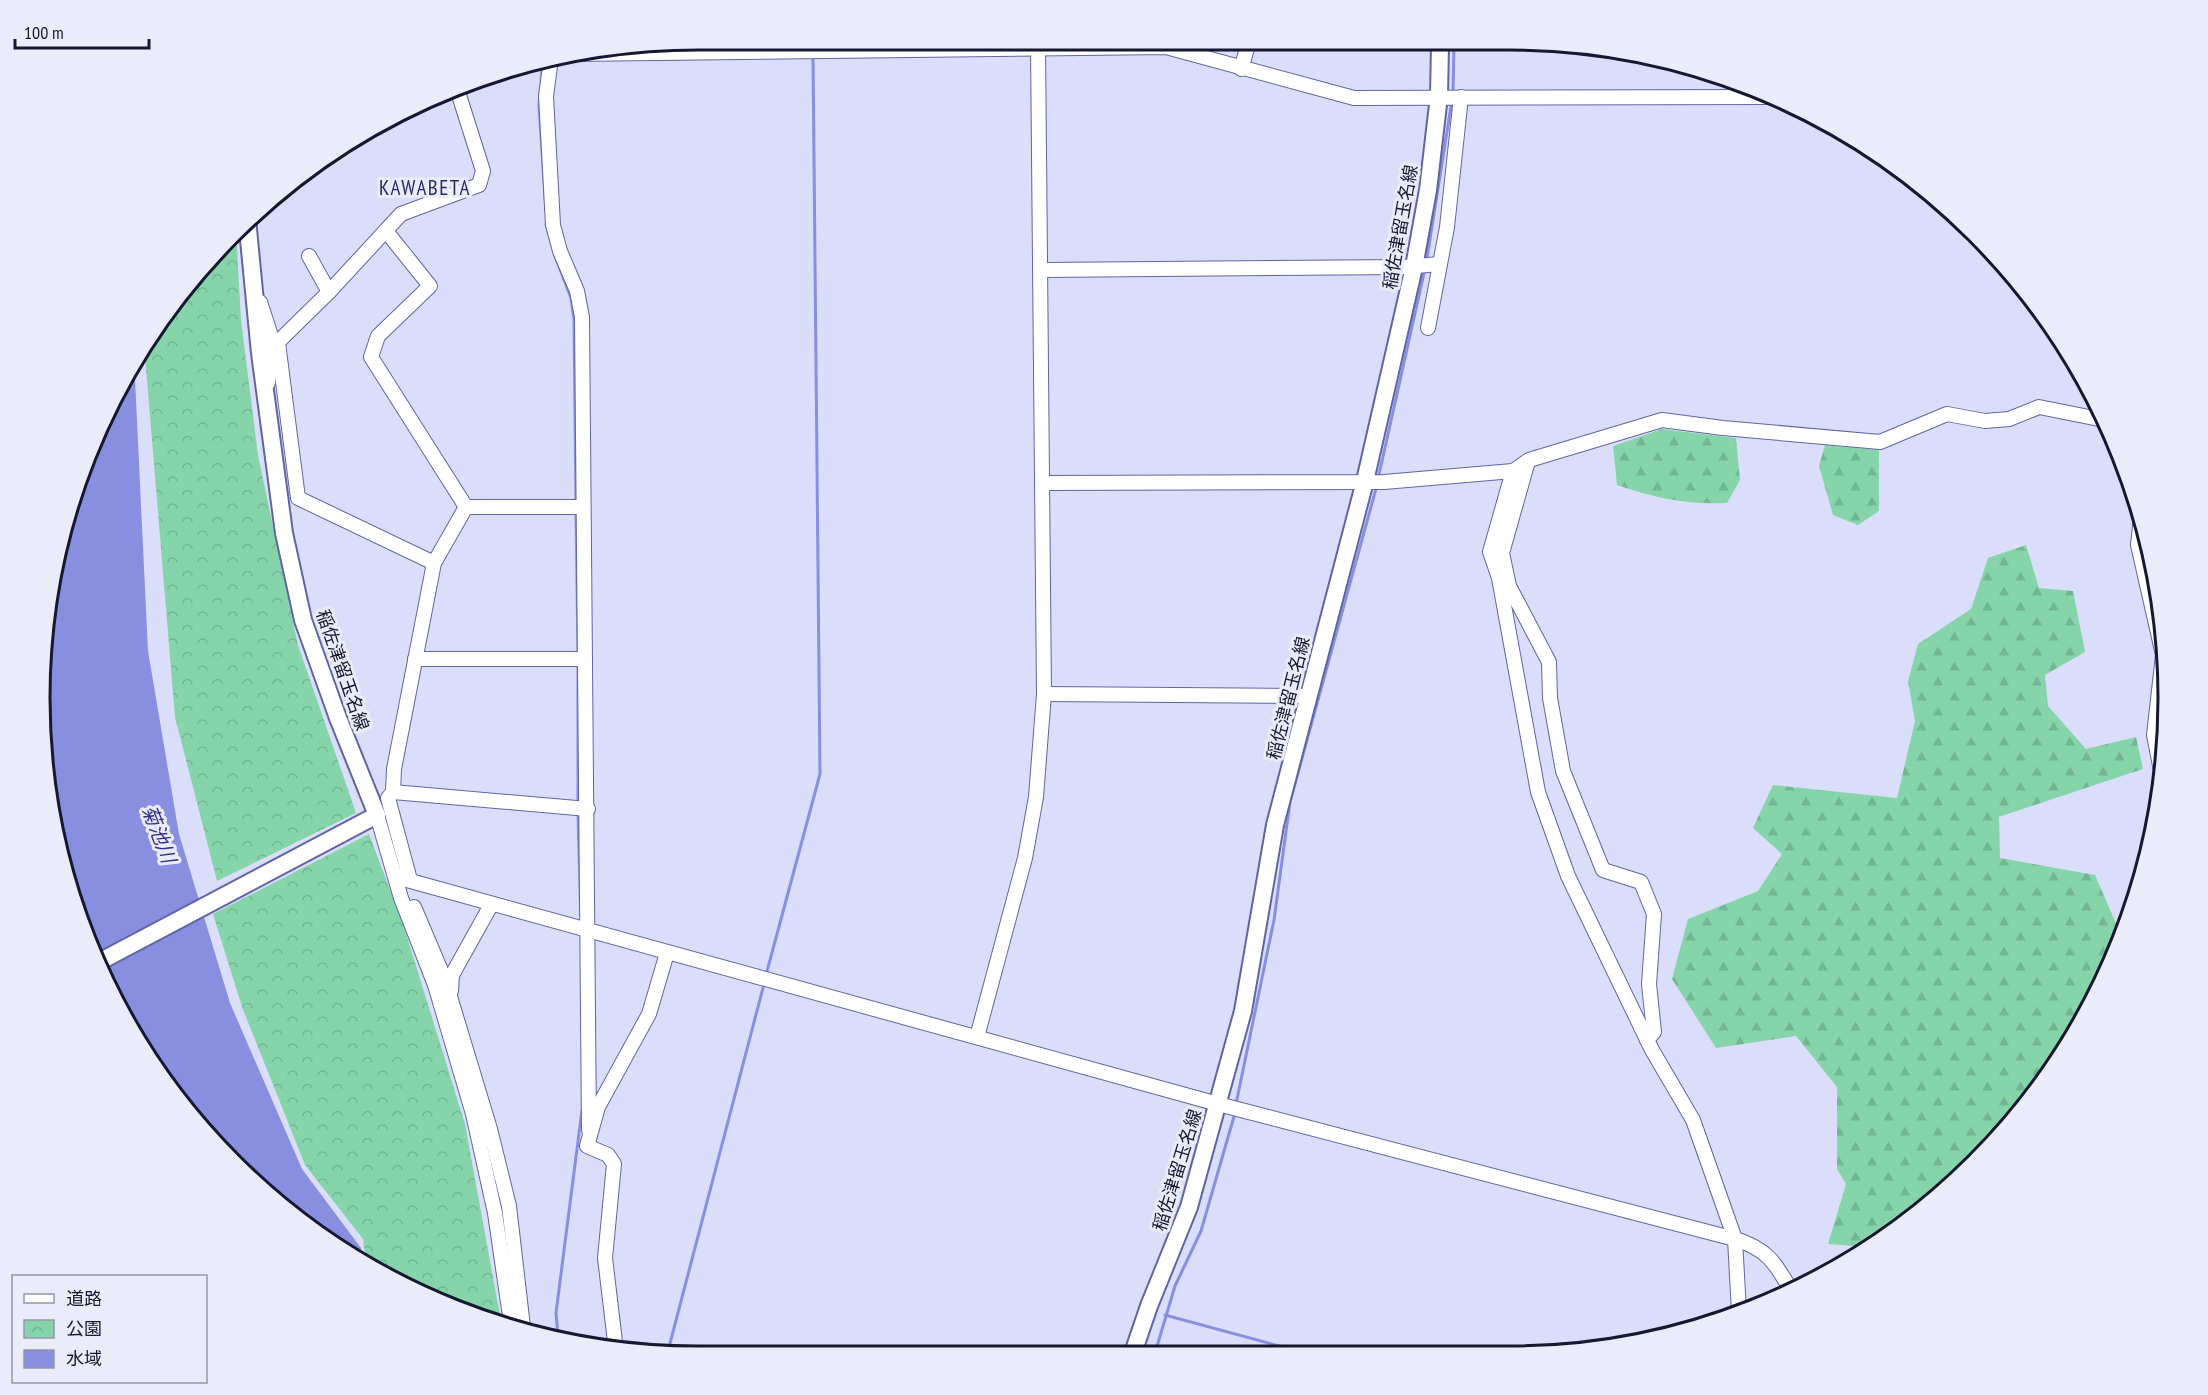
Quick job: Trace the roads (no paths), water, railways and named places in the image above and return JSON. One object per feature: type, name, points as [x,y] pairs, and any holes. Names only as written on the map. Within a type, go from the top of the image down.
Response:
[{"type":"main road","name":"稲佐津留玉名線","points":[[1135,1346],[1149,1306],[1229,1107],[1275,825],[1308,696],[1373,481],[1428,190],[1440,96],[1440,50]]},
{"type":"main road","name":"稲佐津留玉名線","points":[[248,230],[266,400],[284,533],[303,620],[338,718],[370,819]]},
{"type":"main road","points":[[105,959],[370,819]]},
{"type":"street","points":[[628,54],[887,50]]},
{"type":"street","points":[[977,1037],[1025,858],[1036,797],[1044,694],[1038,50]]},
{"type":"street","points":[[1176,50],[1354,98],[1753,97]]},
{"type":"street","points":[[1241,69],[1247,50]]},
{"type":"street","points":[[550,67],[546,96],[553,225],[560,251],[577,291],[582,317],[579,507],[580,659],[589,1130]]},
{"type":"street","points":[[266,400],[276,342],[329,292],[401,214],[479,184],[483,171],[459,96]]},
{"type":"street","points":[[1428,328],[1440,264],[1461,97]]},
{"type":"street","points":[[386,231],[430,286],[378,336],[371,357],[466,507]]},
{"type":"street","points":[[309,256],[329,292]]},
{"type":"street","points":[[1041,270],[1414,267],[1440,264]]},
{"type":"street","points":[[253,280],[276,342],[297,498],[434,563]]},
{"type":"street","points":[[1043,483],[1373,481],[1513,471],[1528,461],[1662,420],[1723,428],[1880,442],[1947,414],[1985,421],[2009,419],[2039,407],[2095,418]]},
{"type":"street","points":[[1528,461],[1502,553],[1509,586],[1549,662],[1550,698],[1563,771],[1603,870],[1641,882],[1654,914],[1649,984],[1654,1032],[1647,1040]]},
{"type":"street","points":[[1513,471],[1490,552],[1498,578],[1538,792],[1568,876],[1647,1040],[1693,1120],[1736,1239],[1739,1303]]},
{"type":"street","points":[[466,507],[579,507]]},
{"type":"street","points":[[466,507],[434,563],[394,769],[393,792],[388,798],[402,878],[401,898],[441,1003],[474,1114],[497,1224],[510,1317]]},
{"type":"street","points":[[2139,540],[2152,606]]},
{"type":"street","points":[[415,659],[580,659]]},
{"type":"street","points":[[1044,694],[1308,696]]},
{"type":"street","points":[[2156,747],[2154,735],[2158,700]]},
{"type":"street","points":[[393,792],[582,808]]},
{"type":"street","points":[[370,819],[402,878],[433,950],[490,1129],[509,1206],[523,1321]]},
{"type":"street","points":[[402,878],[1229,1107],[1736,1239],[1755,1245],[1768,1255],[1787,1284]]},
{"type":"street","points":[[450,998],[452,975],[491,904]]},
{"type":"street","points":[[615,1340],[605,1258],[614,1164],[608,1155],[586,1146],[589,1130],[598,1107],[649,1014],[667,953]]},
{"type":"water","name":"菊池川","points":[[135,375],[148,651],[179,834],[230,1003],[302,1169],[361,1252],[337,1236],[270,1185],[210,1125],[183,1092],[136,1022],[116,984],[84,906],[72,865],[62,824],[51,740],[51,655],[55,613],[62,571],[84,489],[116,411]]},
{"type":"waterway","points":[[1453,94],[1454,50]]},
{"type":"waterway","points":[[766,975],[820,774],[813,55]]},
{"type":"waterway","points":[[542,69],[539,105],[546,211]]},
{"type":"waterway","points":[[1427,258],[1452,100]]},
{"type":"waterway","points":[[546,224],[550,238]]},
{"type":"waterway","points":[[555,256],[571,298],[574,319],[576,504]]},
{"type":"waterway","points":[[1378,479],[1424,273]]},
{"type":"waterway","points":[[1236,1104],[1274,920],[1290,802],[1377,485]]},
{"type":"waterway","points":[[576,510],[578,654]]},
{"type":"waterway","points":[[578,663],[578,804]]},
{"type":"waterway","points":[[578,813],[581,924]]},
{"type":"waterway","points":[[670,1345],[764,984]]},
{"type":"waterway","points":[[557,1330],[556,1313],[582,1110]]},
{"type":"waterway","points":[[1157,1346],[1175,1286],[1201,1231],[1235,1113]]},
{"type":"waterway","points":[[1165,1315],[1279,1346]]},
{"type":"district","name":"KAWABETA","points":[[425,187]]}]
